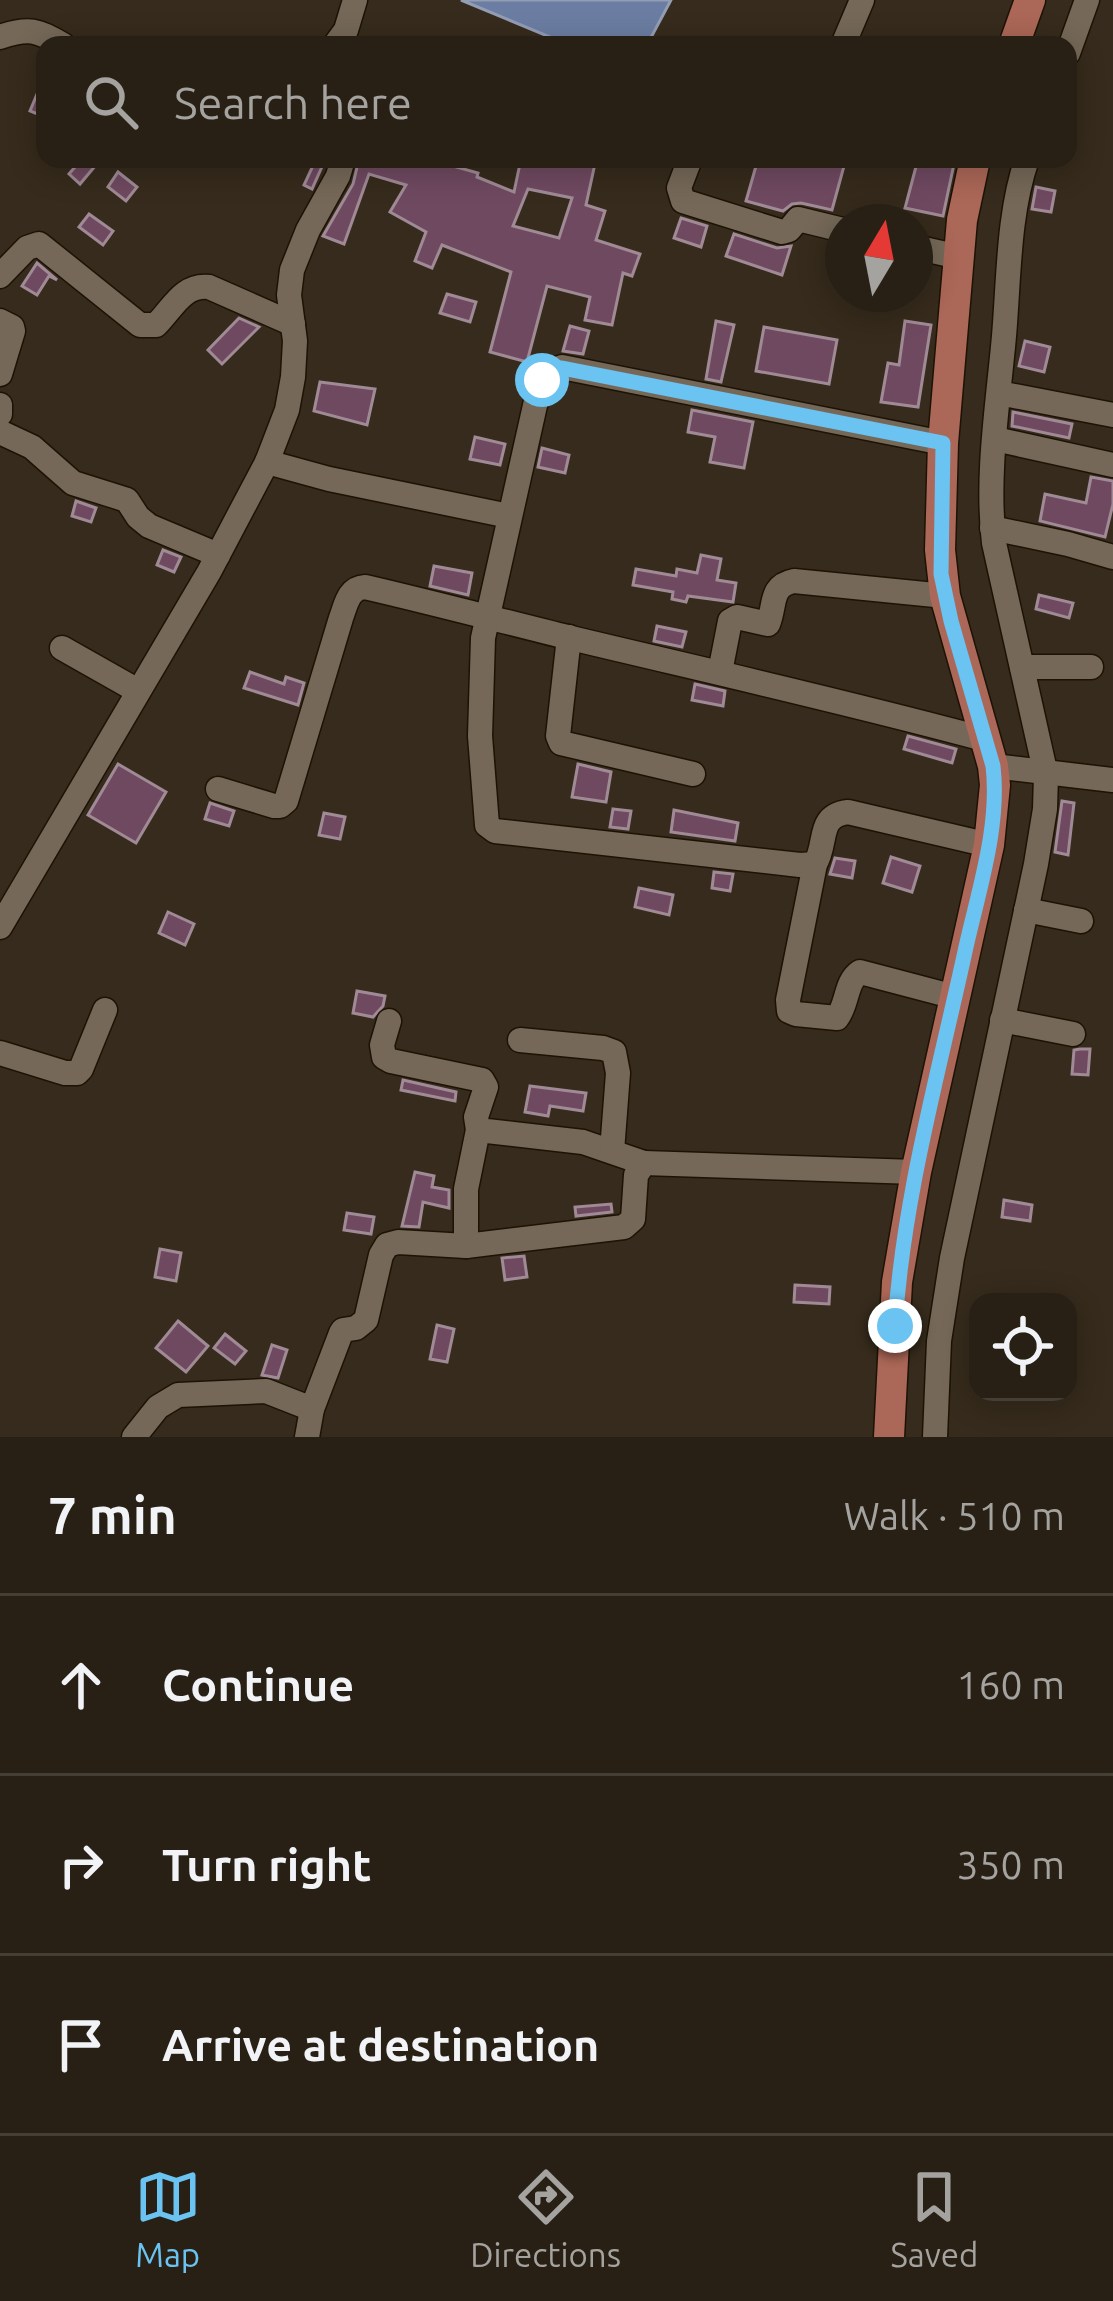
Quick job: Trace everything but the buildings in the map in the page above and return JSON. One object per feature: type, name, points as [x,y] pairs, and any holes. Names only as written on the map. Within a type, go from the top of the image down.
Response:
[{"type":"main road","points":[[1017,36],[1030,0]]},
{"type":"main road","points":[[889,1437],[897,1282],[916,1172],[989,845],[995,785],[1016,764],[945,596],[940,550],[958,257],[973,168]]},
{"type":"street","points":[[341,36],[355,0]]},
{"type":"street","points":[[847,36],[862,0]]},
{"type":"street","points":[[1074,36],[1088,0]]},
{"type":"street","points":[[0,37],[21,30],[47,36]]},
{"type":"street","points":[[0,927],[218,555],[267,462],[287,410],[293,377],[292,269],[340,168]]},
{"type":"street","points":[[687,168],[679,188],[682,201],[782,232],[798,219],[825,226]]},
{"type":"street","points":[[934,1437],[939,1341],[952,1258],[1046,809],[1016,764],[1022,667],[992,528],[1015,213],[1024,168]]},
{"type":"street","points":[[0,275],[26,248],[39,244],[140,325],[157,325],[188,289],[199,286],[293,324]]},
{"type":"street","points":[[933,251],[958,257]]},
{"type":"street","points":[[0,321],[14,331],[0,374]]},
{"type":"street","points":[[815,864],[489,828],[480,736],[481,664],[509,516],[542,380],[550,371],[562,368],[943,443]]},
{"type":"street","points":[[999,393],[1113,415]]},
{"type":"street","points":[[0,405],[0,414]]},
{"type":"street","points":[[0,432],[32,447],[74,483],[127,500],[149,526],[218,555]]},
{"type":"street","points":[[995,439],[1113,465]]},
{"type":"street","points":[[267,462],[509,516]]},
{"type":"street","points":[[992,528],[1113,557]]},
{"type":"street","points":[[720,672],[730,621],[736,617],[768,624],[775,592],[784,583],[945,596]]},
{"type":"street","points":[[218,789],[274,806],[286,801],[341,619],[351,592],[365,587],[855,704],[1016,764],[1113,780]]},
{"type":"street","points":[[569,637],[560,743],[693,774]]},
{"type":"street","points":[[62,648],[138,691]]},
{"type":"street","points":[[1022,667],[1091,667]]},
{"type":"street","points":[[955,997],[860,972],[837,1018],[796,1014],[789,1010],[788,1000],[815,864],[831,817],[848,812],[989,845]]},
{"type":"street","points":[[1027,910],[1081,921]]},
{"type":"street","points":[[0,1053],[76,1073],[105,1010]]},
{"type":"street","points":[[1002,1020],[1073,1034]]},
{"type":"street","points":[[389,1022],[382,1045],[384,1057],[482,1080],[485,1087],[466,1189],[466,1246]]},
{"type":"street","points":[[520,1040],[614,1052],[618,1073],[612,1151]]},
{"type":"street","points":[[478,1130],[583,1142],[644,1163],[916,1172]]},
{"type":"street","points":[[307,1437],[312,1409],[341,1334],[366,1320],[383,1249],[398,1242],[466,1246],[624,1227],[633,1219],[636,1175],[644,1163]]},
{"type":"street","points":[[134,1437],[158,1407],[178,1395],[266,1390],[312,1409]]},
{"type":"water","points":[[461,0],[671,0],[652,36],[547,36]]},
{"type":"route","points":[[542,380],[550,371],[562,368],[943,443],[941,574],[995,785],[989,845],[916,1172],[897,1282],[895,1326]]}]
